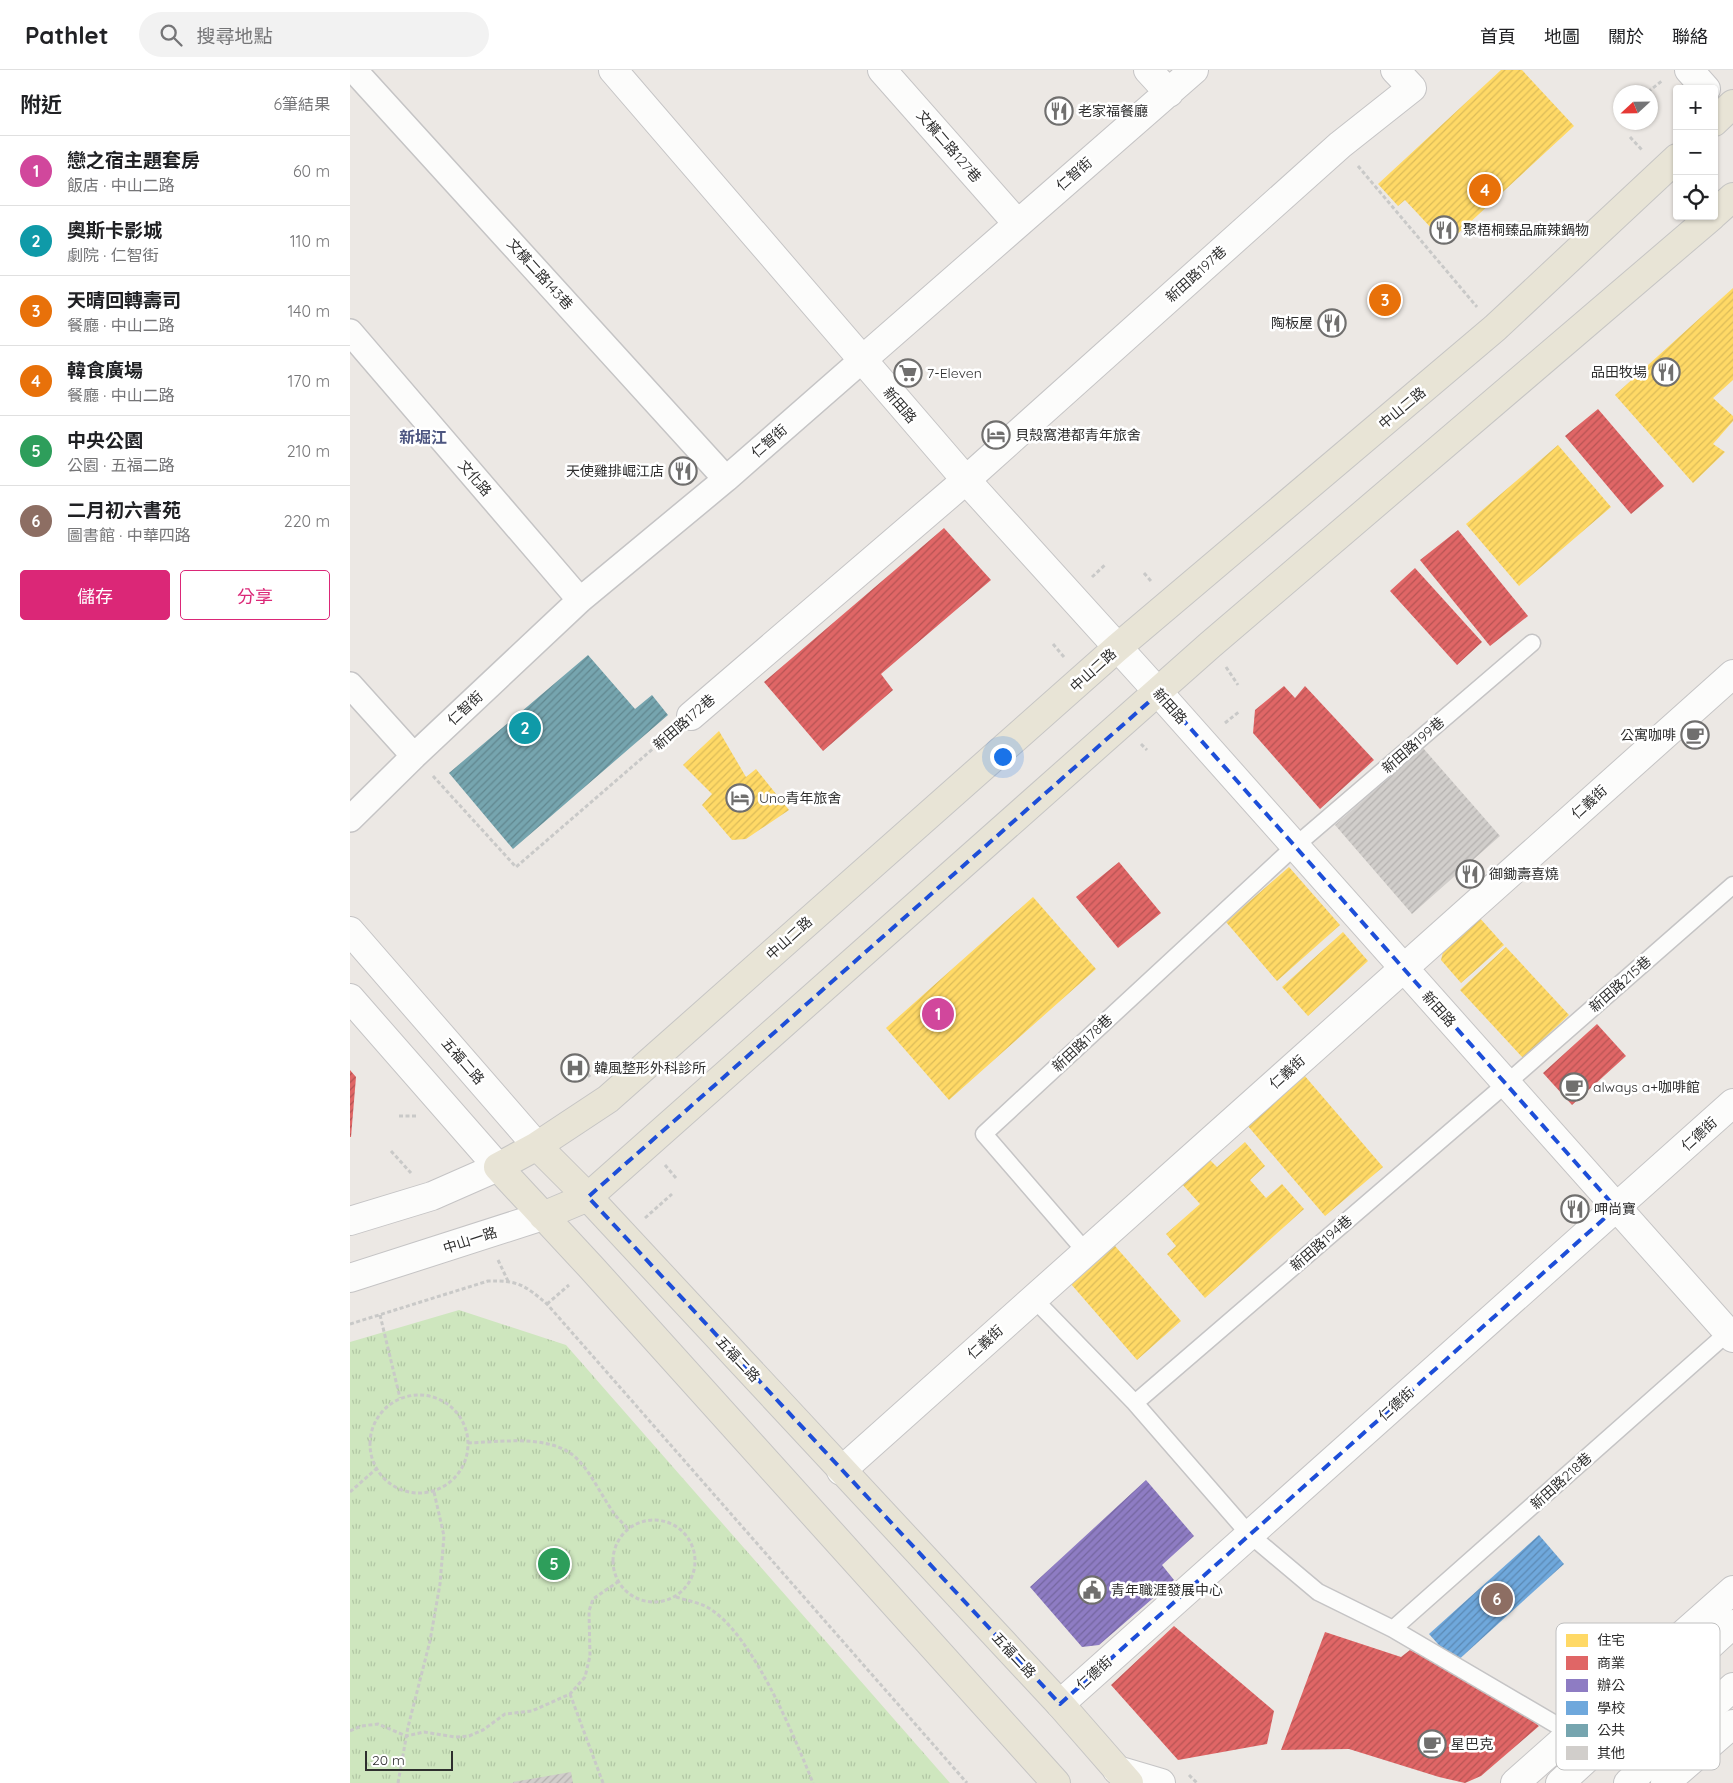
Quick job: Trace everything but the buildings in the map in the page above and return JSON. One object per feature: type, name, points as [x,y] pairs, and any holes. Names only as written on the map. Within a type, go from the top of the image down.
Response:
[{"type":"main road","name":"中山二路","points":[[498,1166],[537,1146],[608,1099],[1117,648],[1495,328],[1673,162]]},
{"type":"main road","points":[[1718,210],[1733,197]]},
{"type":"main road","points":[[588,1197],[1210,645],[1707,220]]},
{"type":"main road","name":"五福二路","points":[[537,1146],[588,1197],[1060,1704],[1123,1776]]},
{"type":"main road","points":[[498,1166],[1056,1783]]},
{"type":"main road","name":"中山一路","points":[[543,1216],[588,1197]]},
{"type":"street","name":"文橫二路143巷","points":[[354,70],[726,479]]},
{"type":"street","name":"新田路","points":[[613,70],[966,480],[1159,692],[1294,847],[1507,1083],[1616,1208],[1731,1333]]},
{"type":"street","name":"文橫二路127巷","points":[[882,70],[1017,223]]},
{"type":"street","points":[[1148,70],[1169,93]]},
{"type":"street","name":"仁智街","points":[[350,819],[580,600],[726,479],[1194,70]]},
{"type":"street","name":"新田路197巷","points":[[966,480],[1340,145],[1412,88],[1395,70]]},
{"type":"street","points":[[1689,70],[1702,85]]},
{"type":"street","name":"文化路","points":[[350,332],[580,600]]},
{"type":"street","name":"新田路172巷","points":[[691,716],[966,480]]},
{"type":"street","name":"仁義街","points":[[842,1471],[1733,674]]},
{"type":"street","points":[[350,685],[414,756]]},
{"type":"street","name":"五福二路","points":[[350,932],[537,1146]]},
{"type":"street","points":[[350,998],[498,1166],[420,1200],[350,1221]]},
{"type":"street","name":"仁德街","points":[[1060,1704],[1733,1103]]},
{"type":"street","name":"中山一路","points":[[350,1278],[543,1216]]},
{"type":"street","points":[[1696,1623],[1733,1590]]},
{"type":"street","points":[[1720,1636],[1733,1624]]},
{"type":"street","points":[[1720,1699],[1733,1687]]},
{"type":"street","points":[[1720,1735],[1733,1724]]},
{"type":"street","points":[[1515,1783],[1556,1748]]},
{"type":"street","points":[[1560,1783],[1574,1770]]},
{"type":"street","points":[[1628,1783],[1642,1770]]},
{"type":"street","points":[[1665,1783],[1680,1770]]},
{"type":"street","points":[[1123,1776],[1161,1783]]},
{"type":"lane","name":"新田路199巷","points":[[1294,847],[1532,643]]},
{"type":"lane","name":"新田路178巷","points":[[1086,1252],[984,1134],[1294,847]]},
{"type":"lane","name":"新田路215巷","points":[[1507,1083],[1733,885]]},
{"type":"lane","name":"新田路194巷","points":[[1135,1403],[1507,1083]]},
{"type":"lane","points":[[1034,1299],[1135,1403],[1250,1534],[1318,1592],[1394,1629],[1556,1725]]},
{"type":"lane","name":"新田路218巷","points":[[1394,1629],[1731,1333]]},
{"type":"path","points":[[1340,145],[1495,328]]},
{"type":"path","name":"新田路172巷","points":[[414,756],[516,867],[691,716]]},
{"type":"path","points":[[350,1324],[488,1282],[508,1281],[527,1287],[546,1304],[967,1783]]},
{"type":"path","points":[[380,1315],[400,1398]]},
{"type":"path","points":[[415,1395],[432,1396],[446,1403],[466,1427],[468,1443],[466,1459],[460,1473],[448,1485],[434,1492],[418,1494],[401,1491],[386,1482],[376,1469],[370,1453],[370,1436],[376,1420],[386,1407],[400,1398],[415,1395]]},
{"type":"path","points":[[468,1443],[523,1440],[546,1444],[570,1453],[581,1464],[614,1513],[628,1529]]},
{"type":"path","points":[[350,1492],[376,1469]]},
{"type":"path","points":[[398,1783],[406,1736],[430,1641],[440,1584],[444,1536],[434,1492]]},
{"type":"path","points":[[660,1520],[679,1527],[688,1537],[694,1550],[696,1563],[686,1588],[675,1597],[649,1602],[636,1598],[619,1581],[613,1565],[614,1552],[619,1539],[628,1529],[640,1522],[660,1520]]},
{"type":"path","points":[[350,1731],[361,1726],[378,1724],[406,1736],[424,1732],[455,1737],[469,1736],[483,1730],[505,1714],[532,1711],[570,1694],[585,1677],[590,1656],[589,1611],[593,1599],[619,1581]]},
{"type":"path","points":[[675,1597],[706,1607],[731,1628],[756,1663],[773,1695],[813,1783]]},
{"type":"path","points":[[570,1694],[604,1783]]},
{"type":"path","points":[[1188,1775],[1197,1783]]},
{"type":"highlighted area","points":[[1159,693],[1616,1208],[1060,1704],[588,1197]]},
{"type":"green space","points":[[459,1310],[566,1345],[950,1783],[350,1783],[350,1342]]},
{"type":"place","name":"老家福餐廳","points":[[1059,111]]},
{"type":"place","name":"韓食廣場","points":[[1485,190]]},
{"type":"place","name":"聚梧桐臻品麻辣鍋物","points":[[1444,230]]},
{"type":"place","name":"天晴回轉壽司","points":[[1385,300]]},
{"type":"place","name":"陶板屋","points":[[1332,323]]},
{"type":"place","name":"品田牧場","points":[[1666,372]]},
{"type":"place","name":"7-Eleven","points":[[908,373]]},
{"type":"place","name":"貝殼窩港都青年旅舍","points":[[996,435]]},
{"type":"place","name":"天使雞排崛江店","points":[[683,471]]},
{"type":"place","name":"奧斯卡影城","points":[[525,728]]},
{"type":"place","name":"公寓咖啡","points":[[1695,735]]},
{"type":"place","name":"Uno青年旅舍","points":[[740,798]]},
{"type":"place","name":"御鋤壽喜燒","points":[[1470,874]]},
{"type":"place","name":"戀之宿主題套房","points":[[938,1014]]},
{"type":"place","name":"韓風整形外科診所","points":[[575,1068]]},
{"type":"place","name":"always a+咖啡館","points":[[1574,1087]]},
{"type":"place","name":"呷尚寶","points":[[1575,1209]]},
{"type":"place","name":"中央公園","points":[[554,1564]]},
{"type":"place","name":"青年職涯發展中心","points":[[1092,1590]]},
{"type":"place","name":"二月初六書苑","points":[[1497,1599]]},
{"type":"place","name":"星巴克","points":[[1432,1744]]},
{"type":"district","name":"新堀江","points":[[423,437]]}]
